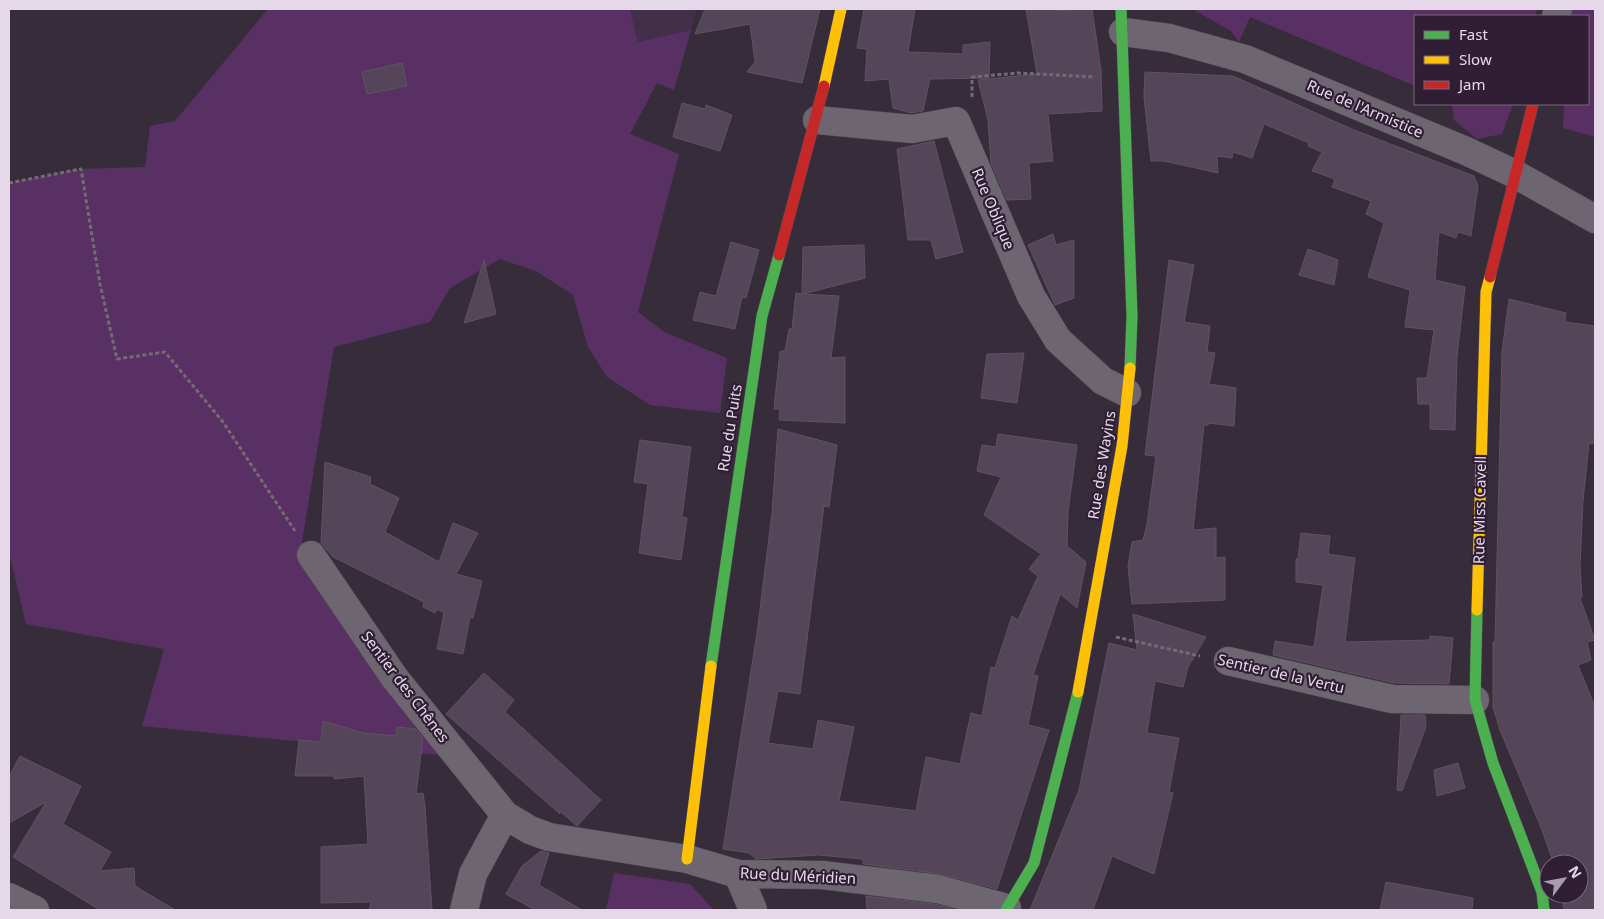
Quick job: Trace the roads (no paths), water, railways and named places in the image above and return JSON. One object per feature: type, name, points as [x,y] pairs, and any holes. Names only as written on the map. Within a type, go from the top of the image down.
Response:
[{"type":"street","name":"Rue du Puits","points":[[687,859],[721,585],[762,316],[818,120],[841,9]]},
{"type":"street","name":"Rue des Wayins","points":[[1006,909],[1034,863],[1078,694],[1122,446],[1132,316],[1122,20]]},
{"type":"street","name":"Rue de l'Armistice","points":[[1122,20],[1169,38],[1245,59],[1466,151],[1515,174],[1595,219]]},
{"type":"street","name":"Rue Miss Cavell","points":[[1533,105],[1486,292],[1475,700],[1493,763],[1542,892],[1544,910]]},
{"type":"street","name":"Rue Oblique","points":[[818,120],[912,129],[956,121],[1031,296],[1058,340],[1103,381],[1127,393]]},
{"type":"street","name":"Sentier des Chênes","points":[[311,555],[394,677],[504,815]]},
{"type":"street","name":"Sentier de la Vertu","points":[[1228,662],[1392,699],[1475,700]]},
{"type":"street","name":"Rue du Méridien","points":[[504,815],[530,830],[549,837],[687,859],[738,874],[822,875],[938,889],[1006,909]]},
{"type":"street","points":[[464,910],[472,874],[504,815]]},
{"type":"street","points":[[738,874],[753,910]]},
{"type":"street","points":[[9,897],[36,910]]}]
